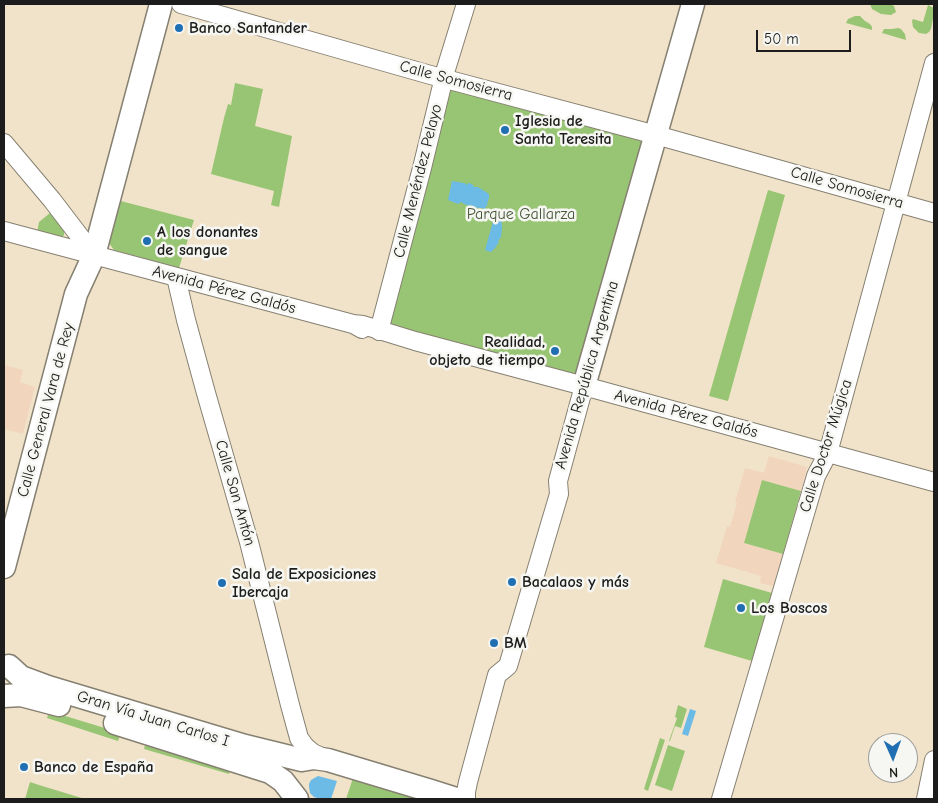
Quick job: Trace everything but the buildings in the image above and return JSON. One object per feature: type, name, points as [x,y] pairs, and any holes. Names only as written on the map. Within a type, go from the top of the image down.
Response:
[{"type":"main road","points":[[94,255],[85,233],[149,4]]},
{"type":"main road","name":"Calle General Vara de Rey","points":[[4,567],[76,294],[94,255],[161,4]]},
{"type":"main road","name":"Avenida República Argentina","points":[[584,386],[693,4]]},
{"type":"main road","points":[[4,690],[9,677],[6,660]]},
{"type":"main road","name":"Gran Vía Juan Carlos I","points":[[6,660],[21,677],[48,687],[245,746],[298,750],[314,758],[328,760],[456,799]]},
{"type":"main road","name":"Gran Vía Juan Carlos I","points":[[4,696],[21,695],[44,700],[270,772],[283,781],[294,795]]},
{"type":"main road","name":"Gran Vía Juan Carlos I","points":[[294,795],[290,779],[295,767],[298,750]]},
{"type":"street","name":"Calle Somosierra","points":[[181,4],[934,212]]},
{"type":"street","name":"Calle Menéndez Pelayo","points":[[379,330],[444,78],[466,4]]},
{"type":"street","name":"Calle Doctor Múgica","points":[[721,799],[816,476],[828,453],[934,63]]},
{"type":"street","points":[[4,143],[52,200],[94,255]]},
{"type":"street","name":"Avenida Pérez Galdós","points":[[4,231],[353,324],[363,325],[934,482]]},
{"type":"street","name":"Calle San Antón","points":[[176,277],[206,393],[249,542],[285,685],[298,750]]},
{"type":"street","name":"Avenida República Argentina","points":[[466,799],[468,782],[497,674],[508,666],[559,494],[558,481],[584,386]]},
{"type":"street","points":[[926,799],[934,760]]},
{"type":"shaded area","points":[[4,365],[23,370],[20,382],[35,387],[23,434],[4,429]]},
{"type":"shaded area","name":"Los Boscos","points":[[769,456],[807,467],[801,491],[762,480],[744,543],[783,554],[773,586],[760,583],[761,576],[716,563],[727,526],[730,527],[745,468],[764,473]]},
{"type":"green space","points":[[870,4],[891,4],[896,12],[891,15],[881,14],[872,9]]},
{"type":"green space","points":[[928,5],[934,8],[931,29],[926,34],[919,33],[913,27],[912,21],[913,19],[923,22]]},
{"type":"green space","points":[[860,16],[870,24],[872,30],[846,23],[848,19]]},
{"type":"green space","points":[[898,28],[905,34],[906,40],[882,33],[884,29]]},
{"type":"green space","name":"Parque Gallarza","points":[[444,78],[656,135],[584,386],[379,331]]},
{"type":"green space","points":[[235,83],[263,89],[255,126],[292,136],[279,207],[271,205],[274,191],[211,174],[228,104],[231,105]]},
{"type":"green space","points":[[768,190],[785,195],[728,401],[709,396]]},
{"type":"green space","points":[[113,199],[194,220],[179,268],[114,250],[104,236]]},
{"type":"green space","points":[[50,213],[64,229],[62,237],[37,233],[39,222]]},
{"type":"green space","points":[[762,480],[801,491],[783,554],[744,543]]},
{"type":"green space","name":"Los Boscos","points":[[723,579],[772,593],[752,661],[704,647]]},
{"type":"green space","points":[[678,705],[687,709],[681,728],[675,726],[669,741],[677,718],[675,717]]},
{"type":"green space","points":[[49,711],[121,733],[118,741],[47,718]]},
{"type":"green space","points":[[660,738],[665,740],[648,791],[644,789]]},
{"type":"green space","points":[[146,741],[231,766],[229,774],[144,749]]},
{"type":"green space","points":[[668,745],[685,751],[672,791],[655,785]]},
{"type":"green space","points":[[353,778],[422,799],[346,799]]},
{"type":"green space","points":[[30,782],[39,785],[85,799],[25,799]]},
{"type":"water","points":[[452,181],[467,185],[468,183],[472,184],[474,187],[478,187],[489,194],[488,205],[485,210],[448,200]]},
{"type":"water","points":[[496,211],[500,212],[501,215],[501,237],[491,252],[485,250]]},
{"type":"water","points":[[690,709],[696,711],[688,736],[682,734]]},
{"type":"water","points":[[318,776],[337,781],[331,799],[314,797],[310,793],[309,784],[311,780]]},
{"type":"place","name":"Banco Santander","points":[[179,28]]},
{"type":"place","name":"Iglesia de Santa Teresita","points":[[505,130]]},
{"type":"place","name":"A los donantes de sangue","points":[[147,241]]},
{"type":"place","name":"Realidad, objeto de tiempo","points":[[555,351]]},
{"type":"place","name":"Bacalaos y más","points":[[512,582]]},
{"type":"place","name":"Sala de Exposiciones Ibercaja","points":[[222,583]]},
{"type":"place","name":"Los Boscos","points":[[741,608]]},
{"type":"place","name":"BM","points":[[494,643]]},
{"type":"place","name":"Banco de España","points":[[24,767]]}]
